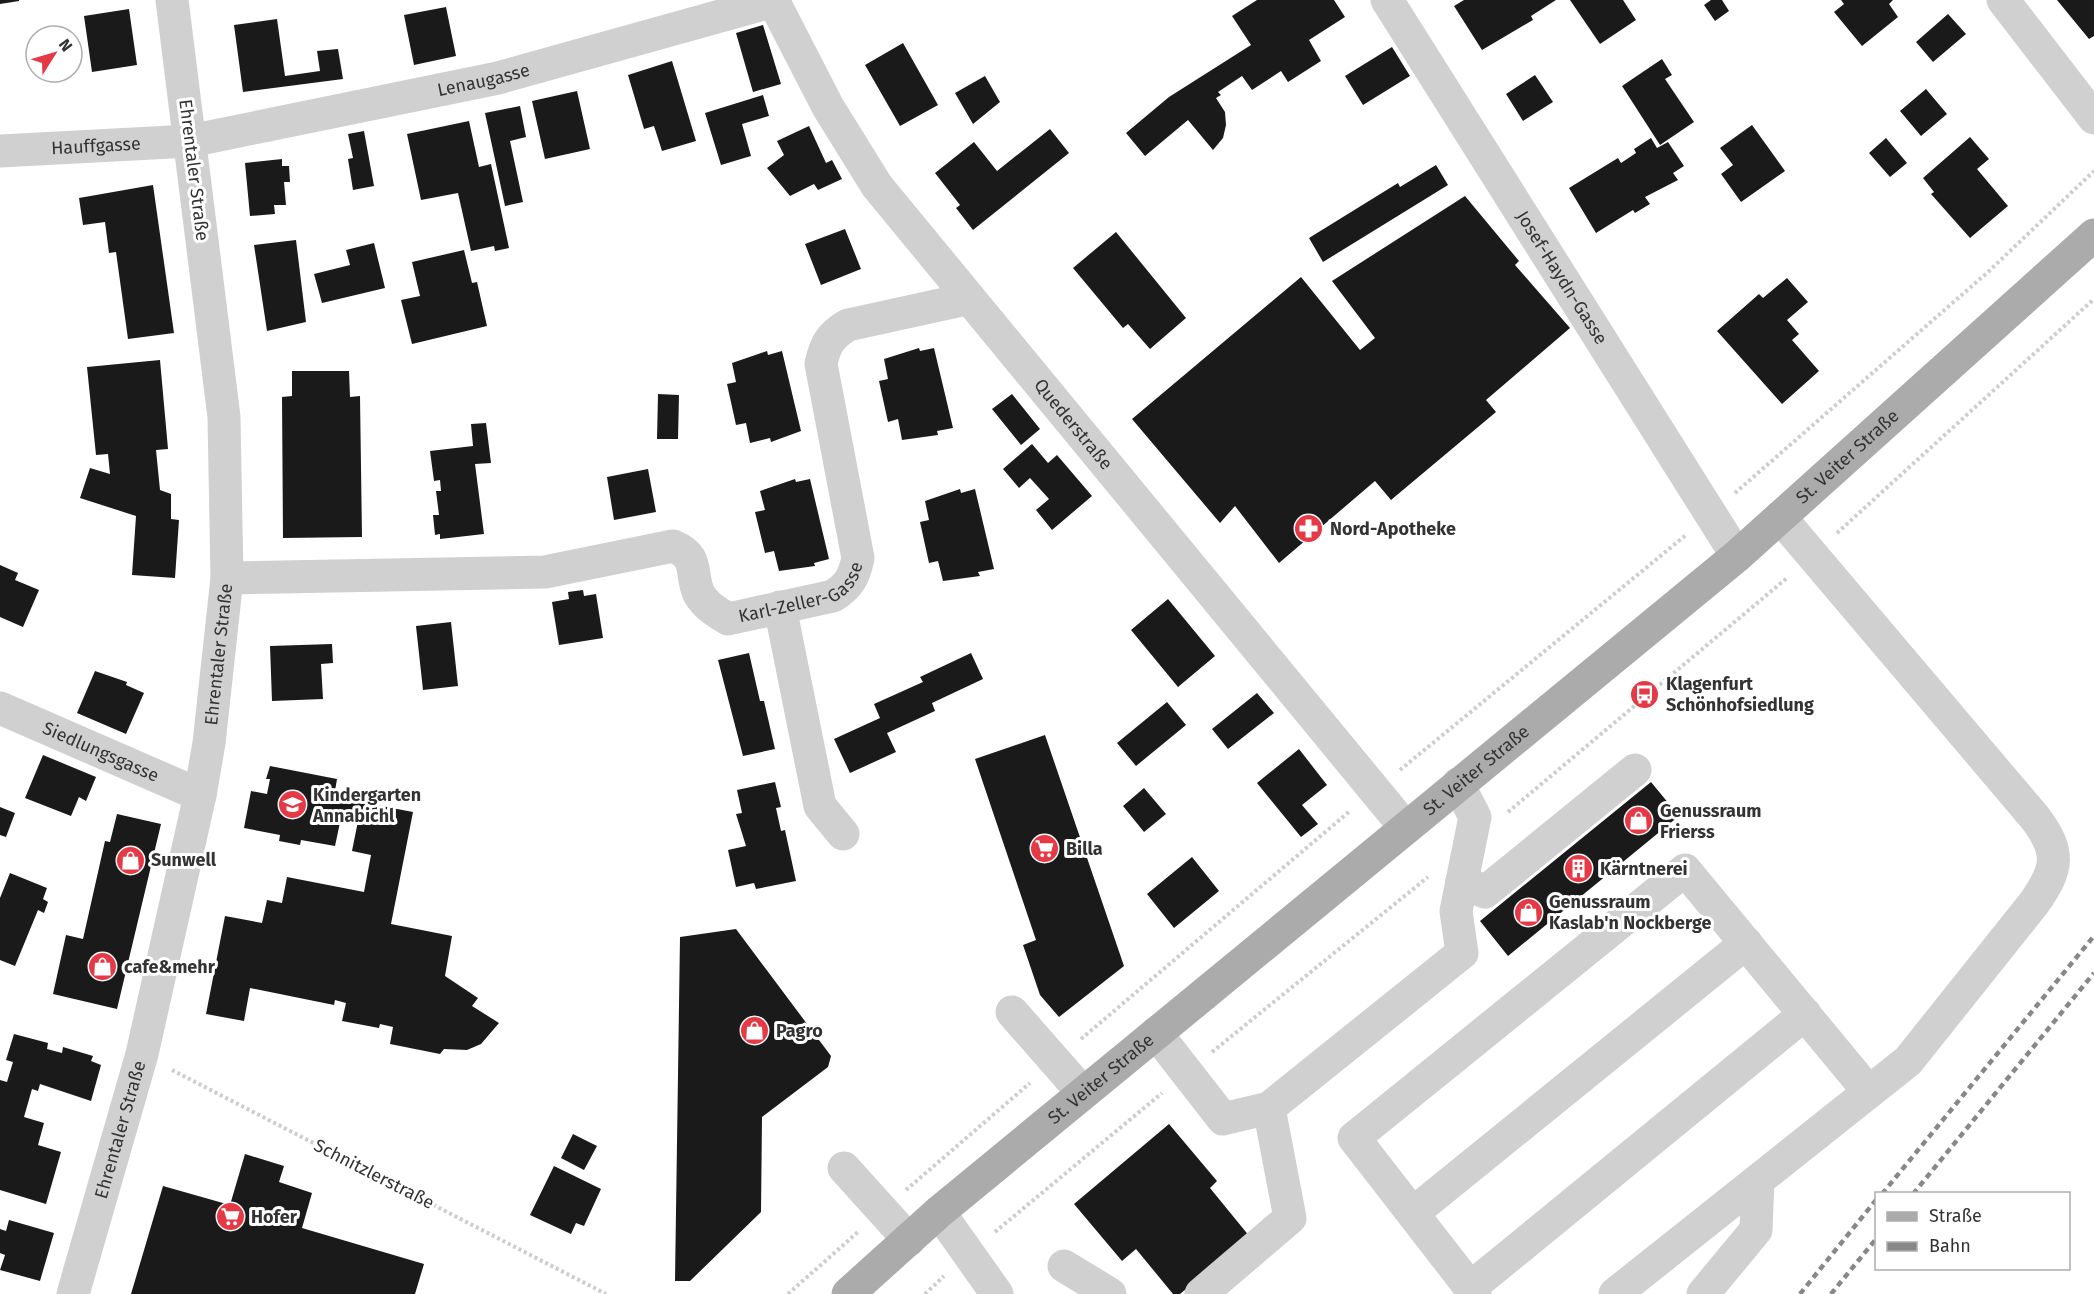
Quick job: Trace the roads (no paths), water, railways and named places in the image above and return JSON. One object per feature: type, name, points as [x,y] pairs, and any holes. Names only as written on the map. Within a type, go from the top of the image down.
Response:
[{"type":"main road","name":"St. Veiter Straße","points":[[848,1294],[939,1212],[1737,556],[2094,235]]},
{"type":"street","name":"Ehrentaler Straße","points":[[73,1294],[142,1054],[200,795],[209,743],[227,578],[224,417],[172,0]]},
{"type":"street","name":"Josef-Haydn-Gasse","points":[[1387,0],[1737,556]]},
{"type":"street","points":[[2002,0],[2094,117]]},
{"type":"street","name":"Lenaugasse","points":[[190,141],[498,78],[774,1]]},
{"type":"street","name":"Quederstraße","points":[[774,1],[828,107],[877,186],[1405,827]]},
{"type":"street","name":"Hauffgasse","points":[[0,151],[190,141]]},
{"type":"street","name":"Karl-Zeller-Gasse","points":[[227,578],[544,572],[673,546],[683,550],[692,560],[699,593],[712,610],[728,619],[833,596],[845,588],[854,576],[858,558],[821,364],[825,345],[835,333],[848,325],[968,299]]},
{"type":"street","points":[[1615,1294],[1908,1061],[2034,903],[2049,881],[2054,864],[2053,850],[2047,834],[2036,819],[1780,517]]},
{"type":"street","points":[[780,607],[820,806],[843,834]]},
{"type":"street","name":"Siedlungsgasse","points":[[0,708],[200,795]]},
{"type":"street","points":[[1462,881],[1485,892],[1635,770]]},
{"type":"street","points":[[1156,1033],[1223,1119],[1269,1108],[1462,953],[1456,911],[1475,817],[1458,784]]},
{"type":"street","points":[[1805,1014],[1473,1291],[1354,1138],[1685,870],[1805,1014],[1869,1092]]},
{"type":"street","points":[[1413,1214],[1746,943]]},
{"type":"street","points":[[1012,1012],[1083,1094]]},
{"type":"street","points":[[1202,1294],[1290,1218],[1269,1108]]},
{"type":"street","points":[[844,1168],[909,1240]]},
{"type":"street","points":[[1703,1294],[1756,1230],[1758,1181]]},
{"type":"street","points":[[939,1212],[997,1294]]},
{"type":"street","points":[[1064,1266],[1110,1294]]},
{"type":"railway","points":[[1884,1192],[2094,936]]},
{"type":"railway","points":[[1915,1192],[2094,973]]},
{"type":"railway","points":[[1800,1294],[1875,1201]]},
{"type":"railway","points":[[1831,1294],[1875,1240]]},
{"type":"place","name":"Nord-Apotheke","points":[[1309,529]]},
{"type":"place","name":"Klagenfurt Schönhofsiedlung","points":[[1645,694]]},
{"type":"place","name":"Kindergarten Annabichl","points":[[292,805]]},
{"type":"place","name":"Genussraum Frierss","points":[[1639,821]]},
{"type":"place","name":"Billa","points":[[1045,849]]},
{"type":"place","name":"Sunwell","points":[[130,860]]},
{"type":"place","name":"Kärntnerei","points":[[1579,869]]},
{"type":"place","name":"Genussraum Kaslab'n Nockberge","points":[[1528,912]]},
{"type":"place","name":"cafe&mehr","points":[[103,967]]},
{"type":"place","name":"Pagro","points":[[755,1031]]},
{"type":"place","name":"Hofer","points":[[230,1217]]}]
